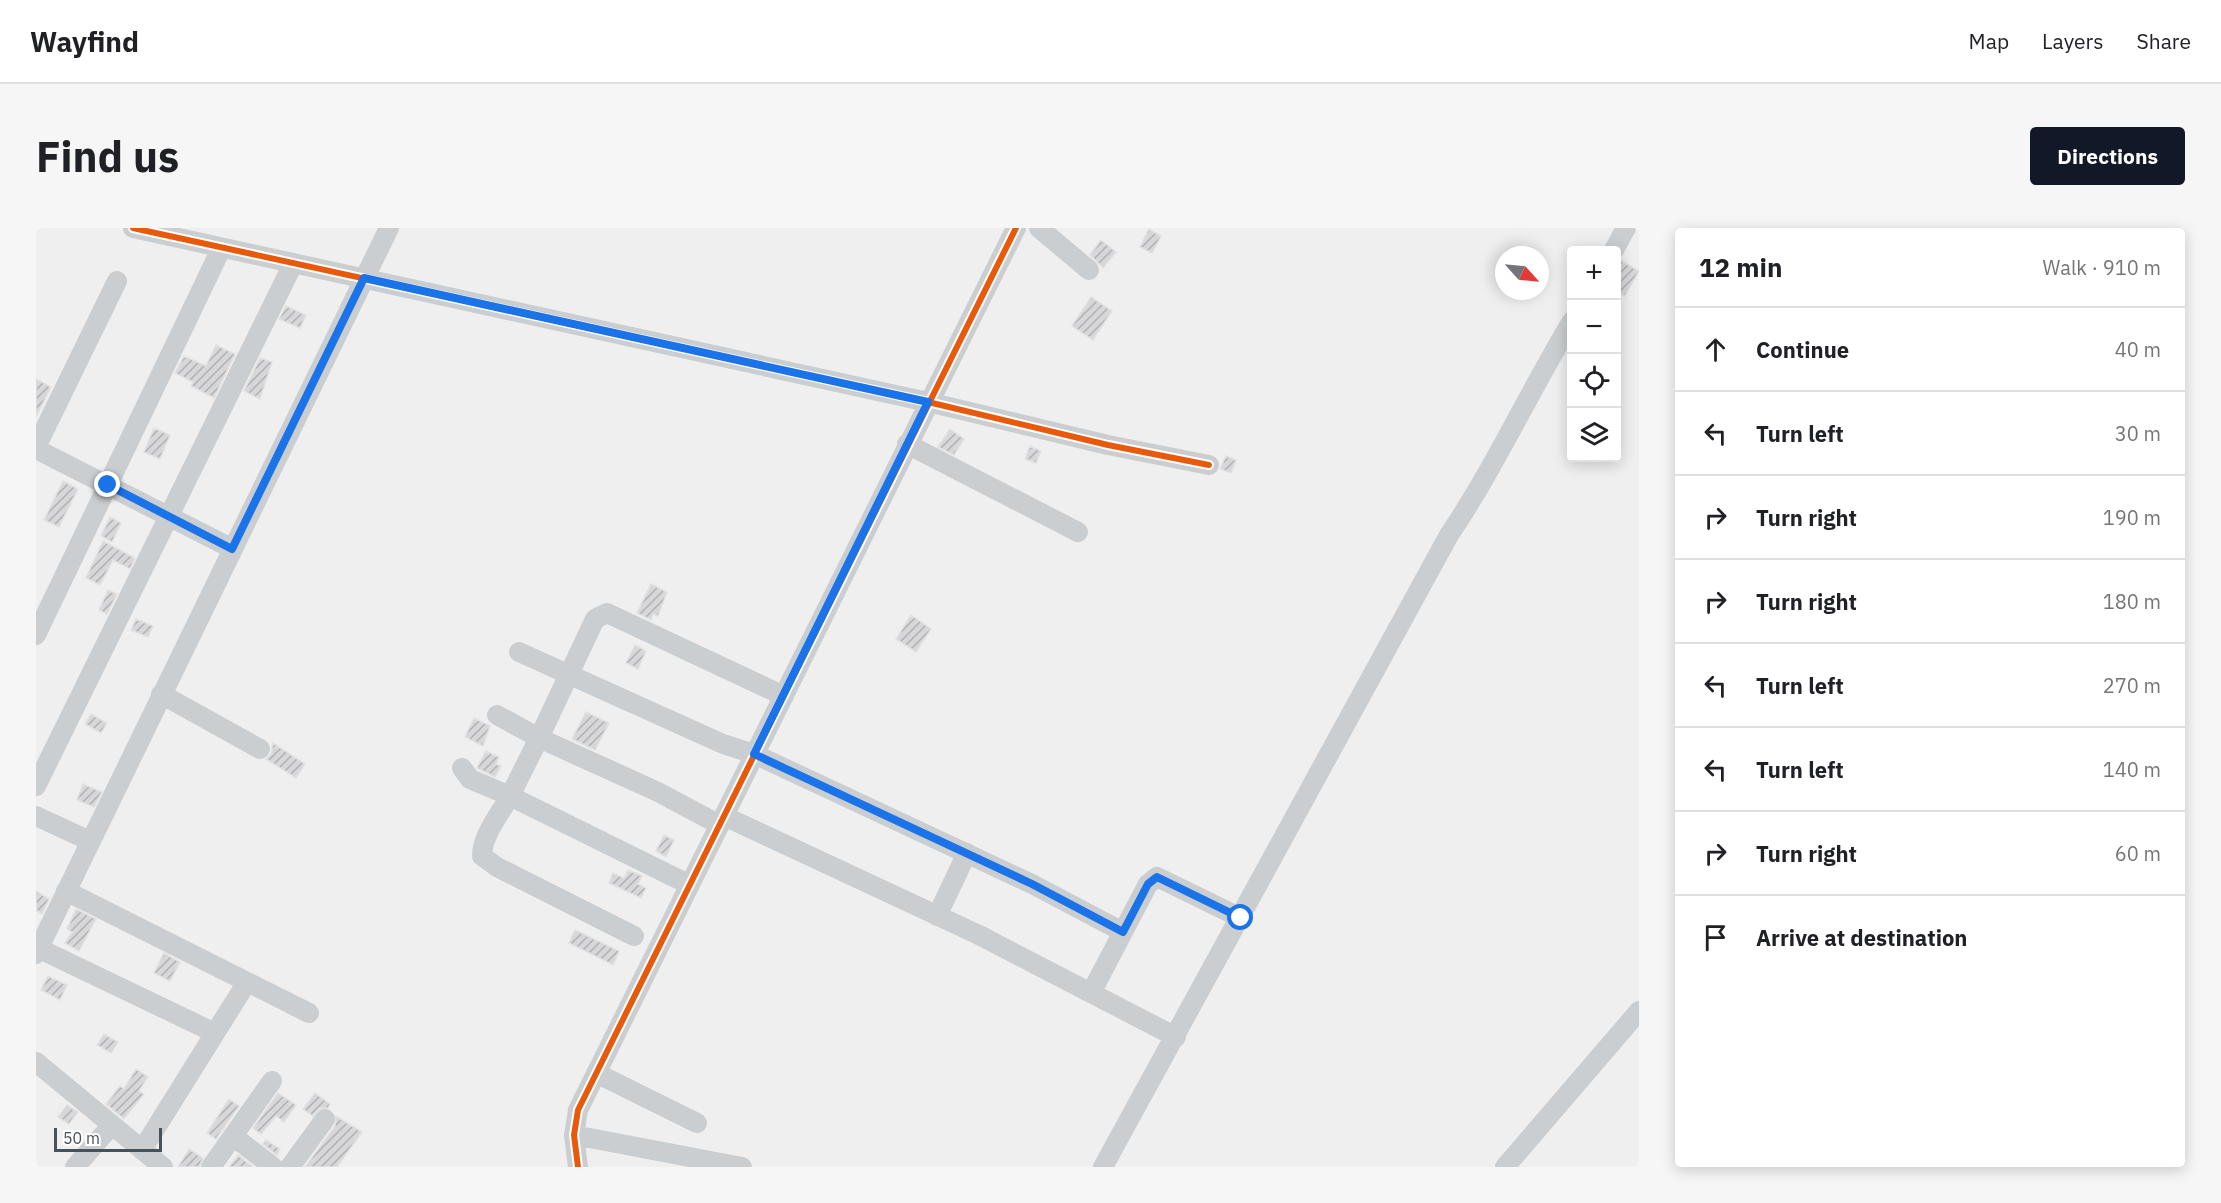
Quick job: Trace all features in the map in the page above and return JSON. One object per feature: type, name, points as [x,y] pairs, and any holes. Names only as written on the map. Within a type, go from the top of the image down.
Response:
[{"type":"street","points":[[133,228],[220,249],[364,278],[928,402],[1108,445],[1209,465]]},
{"type":"street","points":[[215,1034],[37,951],[389,228]]},
{"type":"street","points":[[578,1167],[574,1135],[578,1110],[1016,228]]},
{"type":"street","points":[[1039,228],[1089,270]]},
{"type":"street","points":[[1616,246],[1626,228]]},
{"type":"street","points":[[36,635],[220,249]]},
{"type":"street","points":[[36,786],[293,264]]},
{"type":"street","points":[[117,281],[36,448],[232,549]]},
{"type":"street","points":[[1103,1167],[1449,535],[1478,492],[1536,381],[1567,329]]},
{"type":"street","points":[[907,444],[1078,532]]},
{"type":"street","points":[[634,936],[497,867],[482,856],[482,847],[489,832],[510,796],[595,620],[608,613],[783,696]]},
{"type":"street","points":[[519,652],[723,744],[754,754],[967,854],[1123,932]]},
{"type":"street","points":[[161,694],[260,749]]},
{"type":"street","points":[[497,714],[538,738],[937,916],[1176,1036]]},
{"type":"street","points":[[462,768],[470,779],[510,796],[690,885]]},
{"type":"street","points":[[36,816],[90,841]]},
{"type":"street","points":[[937,916],[967,854]]},
{"type":"street","points":[[1091,993],[1148,884],[1157,877],[1241,918]]},
{"type":"street","points":[[66,891],[309,1013]]},
{"type":"street","points":[[142,1150],[247,982]]},
{"type":"street","points":[[1505,1167],[1639,1011]]},
{"type":"street","points":[[36,1062],[163,1167]]},
{"type":"street","points":[[596,1073],[697,1123]]},
{"type":"street","points":[[211,1167],[272,1081]]},
{"type":"street","points":[[290,1167],[325,1119]]},
{"type":"street","points":[[75,1167],[112,1125]]},
{"type":"street","points":[[574,1135],[742,1167]]},
{"type":"street","points":[[233,1136],[273,1167]]},
{"type":"building","points":[[1149,229],[1161,236],[1152,253],[1140,247]]},
{"type":"building","points":[[1101,240],[1116,252],[1103,268],[1090,255]]},
{"type":"building","points":[[1621,261],[1639,271],[1625,296],[1621,294]]},
{"type":"building","points":[[1091,297],[1112,311],[1093,340],[1072,326]]},
{"type":"building","points":[[286,306],[306,315],[300,328],[279,319]]},
{"type":"building","points":[[216,345],[235,354],[214,398],[191,386],[193,382],[175,373],[184,356],[206,366]]},
{"type":"building","points":[[260,358],[272,362],[260,399],[244,391]]},
{"type":"building","points":[[36,379],[51,387],[36,417]]},
{"type":"building","points":[[154,428],[170,435],[160,459],[144,452]]},
{"type":"building","points":[[950,429],[964,439],[954,455],[938,447]]},
{"type":"building","points":[[1030,446],[1041,451],[1036,463],[1025,459]]},
{"type":"building","points":[[1226,456],[1236,460],[1231,473],[1220,469]]},
{"type":"building","points":[[63,481],[78,489],[59,527],[44,520]]},
{"type":"building","points":[[110,517],[121,523],[112,542],[101,536]]},
{"type":"building","points":[[103,541],[135,558],[130,569],[113,560],[100,585],[86,578]]},
{"type":"building","points":[[651,584],[667,592],[658,616],[653,614],[651,620],[637,613]]},
{"type":"building","points":[[108,590],[117,594],[107,614],[99,610]]},
{"type":"building","points":[[911,615],[931,629],[916,652],[896,639]]},
{"type":"building","points":[[136,619],[153,626],[148,637],[131,630]]},
{"type":"building","points":[[635,645],[646,651],[638,669],[626,663]]},
{"type":"building","points":[[586,712],[609,723],[595,750],[572,739]]},
{"type":"building","points":[[91,714],[107,723],[101,733],[85,724]]},
{"type":"building","points":[[474,718],[490,726],[483,746],[465,737]]},
{"type":"building","points":[[273,743],[305,764],[296,778],[266,759],[271,754]]},
{"type":"building","points":[[486,751],[499,757],[496,764],[501,766],[495,777],[477,768]]},
{"type":"building","points":[[83,784],[102,792],[94,807],[77,800]]},
{"type":"building","points":[[664,835],[674,840],[666,857],[656,851]]},
{"type":"building","points":[[628,870],[642,876],[638,884],[646,888],[641,898],[609,883],[613,873],[624,878]]},
{"type":"building","points":[[36,891],[49,899],[42,914],[36,910]]},
{"type":"building","points":[[76,909],[96,919],[79,951],[65,943],[72,932],[67,929]]},
{"type":"building","points":[[575,930],[619,951],[613,965],[569,943]]},
{"type":"building","points":[[164,953],[180,962],[170,981],[154,973]]},
{"type":"building","points":[[48,976],[67,985],[60,1000],[41,990]]},
{"type":"building","points":[[104,1034],[118,1042],[111,1053],[97,1045]]},
{"type":"building","points":[[136,1069],[148,1077],[139,1091],[144,1094],[124,1119],[106,1104],[120,1086],[124,1089]]},
{"type":"building","points":[[278,1093],[296,1105],[284,1122],[276,1116],[261,1134],[253,1128]]},
{"type":"building","points":[[315,1093],[330,1104],[328,1108],[320,1108],[313,1116],[303,1109]]},
{"type":"building","points":[[229,1099],[239,1106],[216,1139],[207,1133]]},
{"type":"building","points":[[67,1105],[78,1112],[69,1124],[58,1117]]},
{"type":"building","points":[[336,1116],[362,1132],[337,1167],[305,1167],[335,1126]]},
{"type":"building","points":[[266,1140],[280,1149],[277,1155],[263,1144]]},
{"type":"building","points":[[189,1149],[203,1158],[199,1167],[178,1167]]},
{"type":"building","points":[[238,1155],[253,1167],[229,1167]]},
{"type":"cycle path","points":[[133,228],[928,402],[1108,445],[1209,465]]},
{"type":"cycle path","points":[[578,1167],[574,1135],[578,1110],[1016,228]]},
{"type":"route","points":[[108,485],[232,549],[364,278],[928,402],[754,754],[1032,884],[1123,932],[1148,884],[1157,877],[1168,880],[1241,918]]}]
